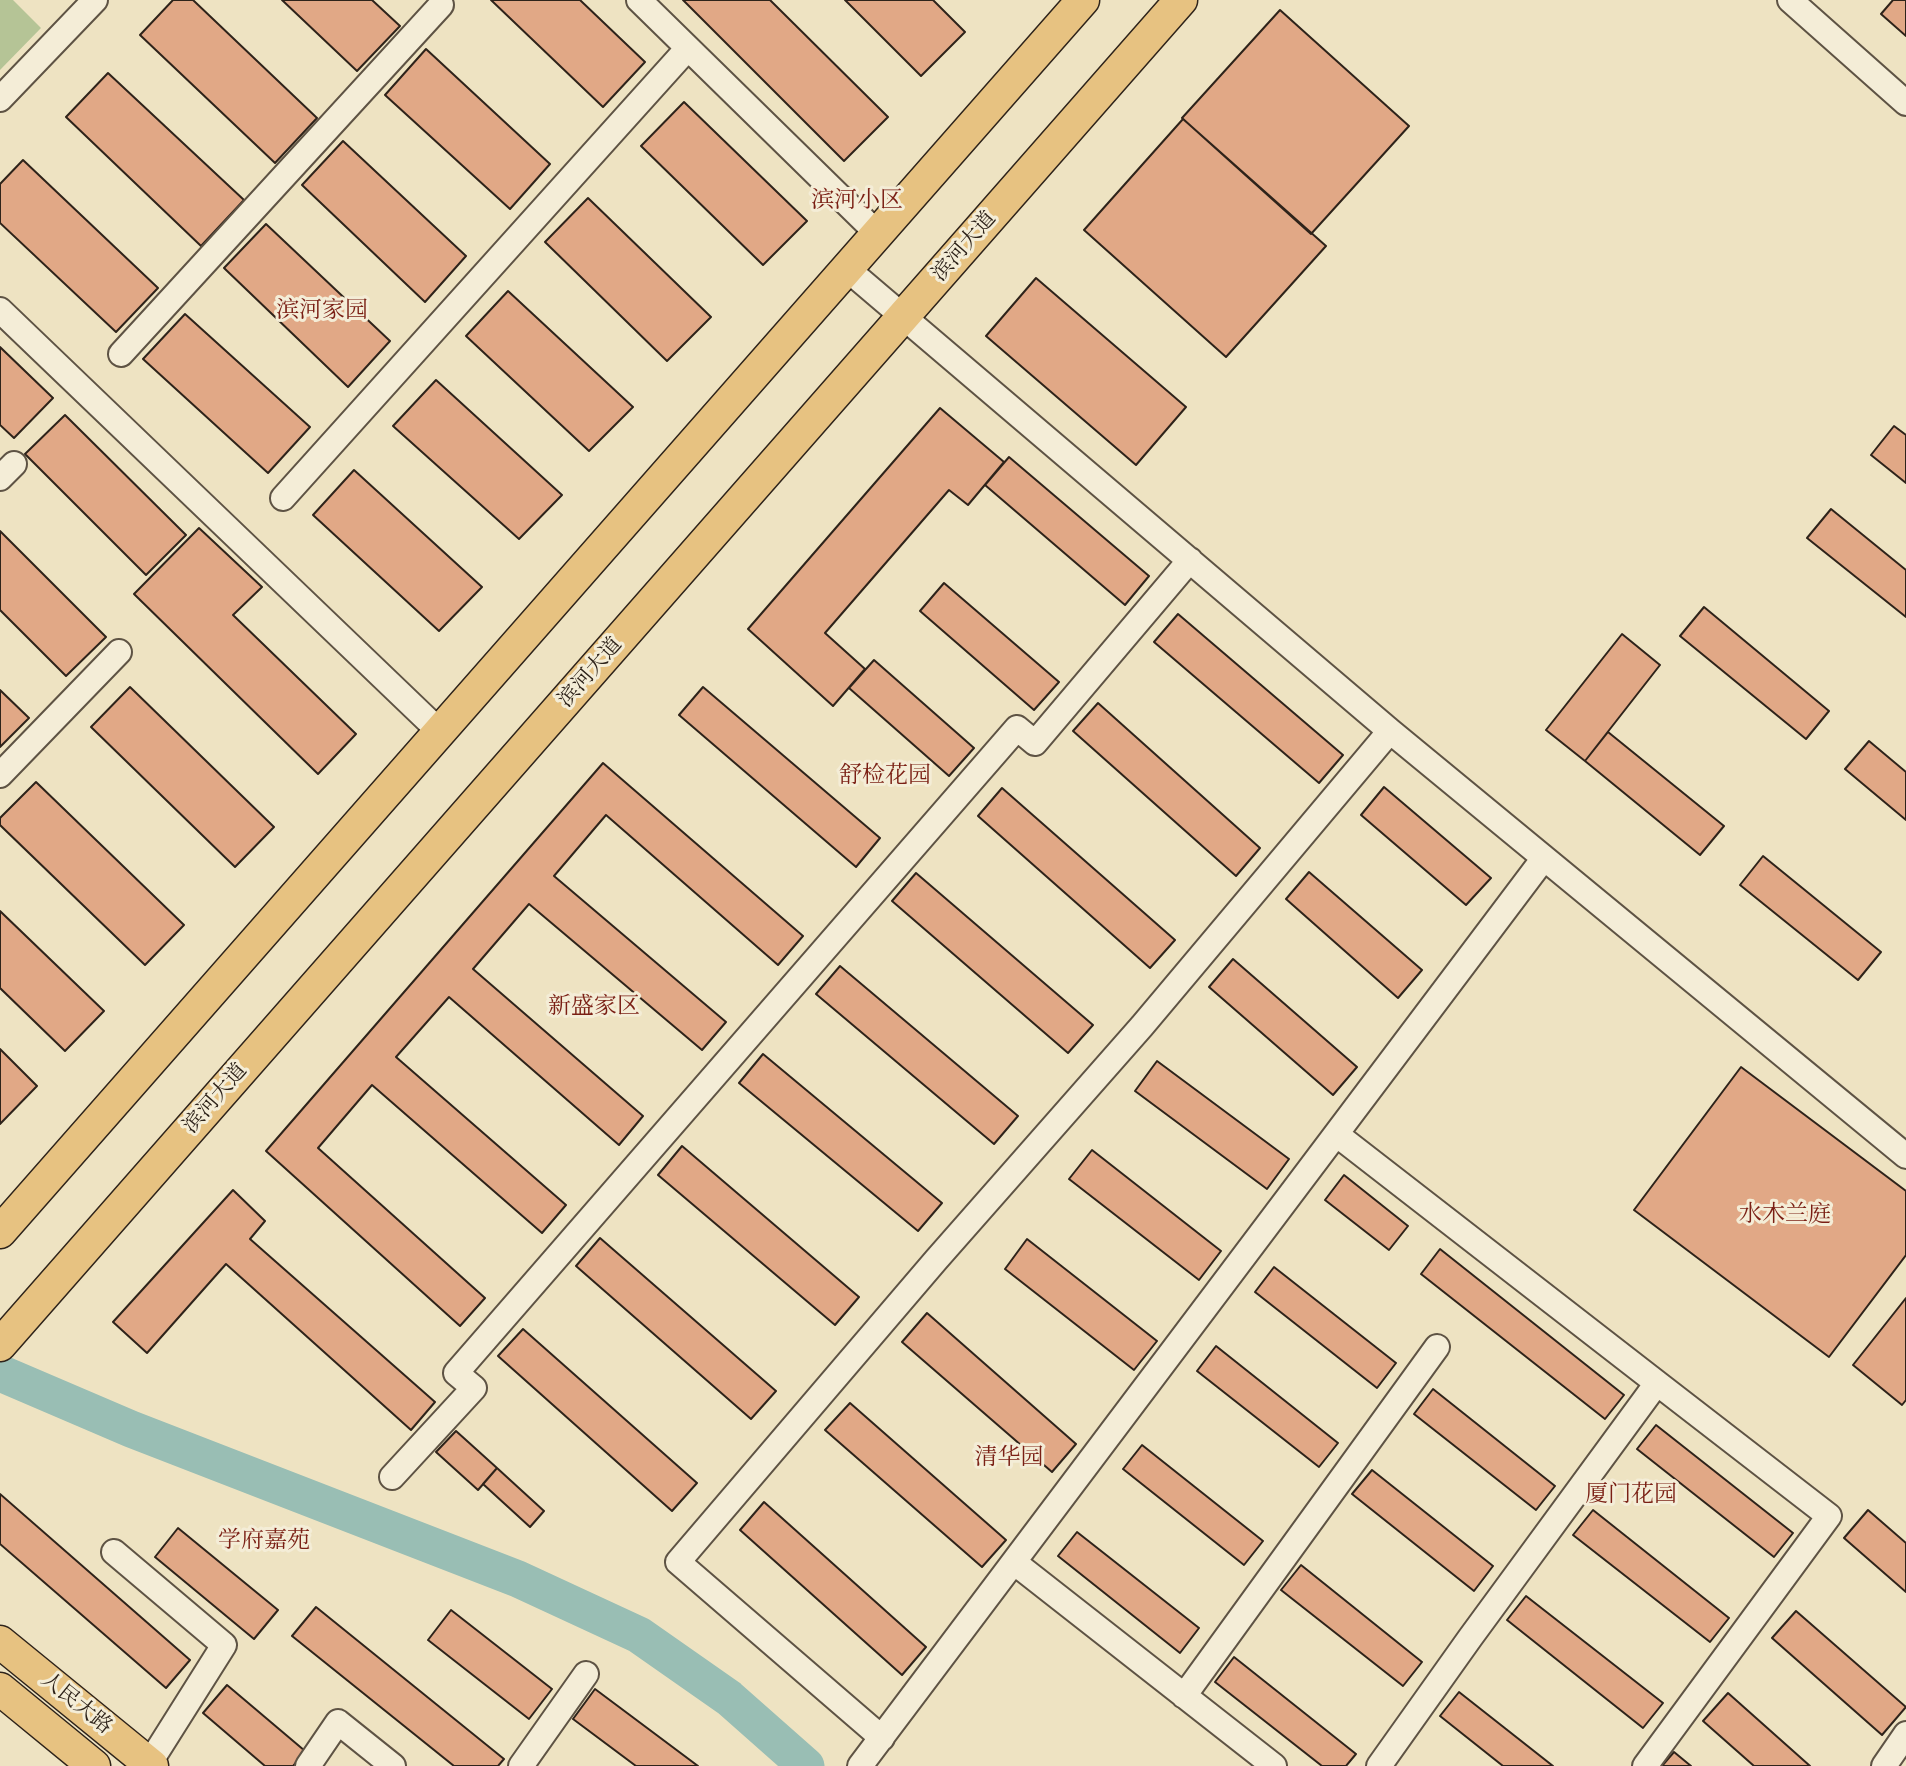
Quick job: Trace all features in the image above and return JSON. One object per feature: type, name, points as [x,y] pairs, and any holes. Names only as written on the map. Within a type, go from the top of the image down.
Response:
[{"type":"main road","points":[[0,1232],[1083,0]]},
{"type":"main road","name":"滨河大道","points":[[0,1345],[1181,0]]},
{"type":"main road","name":"人民大路","points":[[0,1642],[150,1765]]},
{"type":"main road","name":"人民大路","points":[[0,1689],[94,1766]]},
{"type":"street","points":[[0,99],[95,0]]},
{"type":"street","points":[[639,0],[879,235]]},
{"type":"street","points":[[1790,0],[1906,103]]},
{"type":"street","points":[[121,354],[441,5]]},
{"type":"street","points":[[283,498],[688,48]]},
{"type":"street","points":[[846,268],[1390,731],[1906,1156]]},
{"type":"street","points":[[0,310],[439,732]]},
{"type":"street","points":[[392,1477],[474,1388],[456,1373],[483,1341],[1017,728],[1035,743],[1190,560]]},
{"type":"street","points":[[0,775],[119,652]]},
{"type":"street","points":[[882,1738],[678,1562],[945,1250],[1142,1026],[1390,731]]},
{"type":"street","points":[[860,1766],[1544,858]]},
{"type":"street","points":[[1336,1134],[1829,1516],[1645,1766]]},
{"type":"street","points":[[1184,1696],[1437,1347]]},
{"type":"street","points":[[1379,1766],[1657,1383]]},
{"type":"street","points":[[114,1552],[224,1645],[150,1765]]},
{"type":"street","points":[[1015,1563],[1274,1766]]},
{"type":"street","points":[[521,1766],[586,1674]]},
{"type":"street","points":[[308,1766],[338,1722],[393,1766]]},
{"type":"street","points":[[1884,1766],[1906,1734]]},
{"type":"green space","points":[[0,0],[13,0],[41,28],[0,70]]},
{"type":"building","points":[[173,0],[193,0],[317,118],[275,163],[140,35]]},
{"type":"building","points":[[282,0],[372,0],[400,26],[357,71]]},
{"type":"building","points":[[491,0],[580,0],[645,62],[603,107]]},
{"type":"building","points":[[683,0],[770,0],[888,117],[844,161]]},
{"type":"building","points":[[845,0],[933,0],[965,32],[921,76]]},
{"type":"building","points":[[1893,0],[1906,0],[1906,36],[1881,14]]},
{"type":"building","points":[[1280,10],[1409,126],[1311,234],[1182,118]]},
{"type":"building","points":[[426,49],[550,164],[510,209],[385,95]]},
{"type":"building","points":[[108,73],[244,200],[201,246],[66,117]]},
{"type":"building","points":[[684,102],[807,221],[763,265],[641,146]]},
{"type":"building","points":[[1183,119],[1326,246],[1226,357],[1084,230]]},
{"type":"building","points":[[343,141],[466,256],[425,302],[302,185]]},
{"type":"building","points":[[23,160],[158,288],[116,332],[0,223],[0,184]]},
{"type":"building","points":[[588,198],[711,317],[667,361],[545,242]]},
{"type":"building","points":[[266,224],[390,341],[348,387],[224,268]]},
{"type":"building","points":[[1036,278],[1186,407],[1136,465],[986,336]]},
{"type":"building","points":[[508,291],[633,407],[589,451],[466,336]]},
{"type":"building","points":[[185,314],[310,427],[268,473],[143,359]]},
{"type":"building","points":[[0,347],[53,398],[14,438],[0,425]]},
{"type":"building","points":[[436,380],[562,495],[519,539],[393,426]]},
{"type":"building","points":[[940,408],[1004,462],[968,505],[949,490],[825,633],[865,669],[833,706],[748,629]]},
{"type":"building","points":[[65,415],[186,535],[146,575],[25,454]]},
{"type":"building","points":[[1894,426],[1906,435],[1906,483],[1871,455]]},
{"type":"building","points":[[1009,457],[1149,576],[1125,605],[985,485]]},
{"type":"building","points":[[354,470],[482,587],[439,631],[313,515]]},
{"type":"building","points":[[1831,509],[1906,570],[1906,617],[1807,538]]},
{"type":"building","points":[[199,528],[262,587],[233,615],[356,734],[318,774],[134,594]]},
{"type":"building","points":[[0,531],[106,637],[66,676],[0,610]]},
{"type":"building","points":[[944,583],[1059,682],[1034,710],[920,611]]},
{"type":"building","points":[[1704,607],[1829,711],[1806,739],[1680,636]]},
{"type":"building","points":[[1178,614],[1343,755],[1319,783],[1154,642]]},
{"type":"building","points":[[1622,634],[1660,665],[1585,761],[1546,730]]},
{"type":"building","points":[[874,660],[974,748],[949,776],[849,688]]},
{"type":"building","points":[[130,687],[274,827],[235,867],[91,727]]},
{"type":"building","points":[[703,687],[880,838],[856,867],[679,715]]},
{"type":"building","points":[[0,690],[29,718],[0,747]]},
{"type":"building","points":[[1098,703],[1260,848],[1236,876],[1073,731]]},
{"type":"building","points":[[1608,732],[1724,826],[1700,855],[1585,761]]},
{"type":"building","points":[[1869,741],[1906,772],[1906,820],[1845,769]]},
{"type":"building","points":[[603,763],[803,936],[778,965],[606,815],[554,876],[726,1022],[702,1050],[529,904],[473,969],[643,1116],[619,1145],[449,997],[396,1057],[566,1205],[542,1233],[372,1085],[318,1148],[485,1298],[460,1326],[266,1151]]},
{"type":"building","points":[[36,782],[184,925],[145,965],[0,825],[0,818]]},
{"type":"building","points":[[1384,787],[1491,878],[1466,905],[1361,815]]},
{"type":"building","points":[[1002,788],[1175,940],[1150,968],[978,816]]},
{"type":"building","points":[[1763,856],[1881,952],[1858,980],[1740,885]]},
{"type":"building","points":[[1309,872],[1422,970],[1398,998],[1286,899]]},
{"type":"building","points":[[916,873],[1093,1025],[1068,1053],[892,901]]},
{"type":"building","points":[[0,911],[104,1011],[65,1051],[0,988]]},
{"type":"building","points":[[1233,959],[1357,1067],[1333,1095],[1209,987]]},
{"type":"building","points":[[840,966],[1018,1116],[994,1144],[816,994]]},
{"type":"building","points":[[0,1049],[37,1086],[0,1124]]},
{"type":"building","points":[[763,1054],[942,1203],[918,1231],[739,1083]]},
{"type":"building","points":[[1157,1061],[1289,1159],[1267,1189],[1135,1091]]},
{"type":"building","points":[[1741,1067],[1906,1191],[1906,1255],[1829,1357],[1634,1210]]},
{"type":"building","points":[[682,1146],[859,1297],[835,1325],[658,1175]]},
{"type":"building","points":[[1092,1150],[1221,1251],[1199,1280],[1069,1179]]},
{"type":"building","points":[[1344,1175],[1408,1226],[1389,1250],[1325,1200]]},
{"type":"building","points":[[233,1190],[265,1221],[250,1239],[435,1402],[411,1430],[226,1264],[147,1353],[113,1322]]},
{"type":"building","points":[[600,1238],[776,1391],[751,1419],[576,1266]]},
{"type":"building","points":[[1027,1239],[1157,1341],[1134,1370],[1005,1269]]},
{"type":"building","points":[[1440,1249],[1624,1395],[1605,1419],[1421,1274]]},
{"type":"building","points":[[1274,1267],[1396,1363],[1377,1388],[1255,1292]]},
{"type":"building","points":[[1906,1298],[1906,1400],[1902,1405],[1853,1365]]},
{"type":"building","points":[[927,1313],[1076,1444],[1052,1472],[902,1342]]},
{"type":"building","points":[[523,1329],[697,1483],[672,1511],[498,1356]]},
{"type":"building","points":[[1216,1346],[1338,1443],[1319,1467],[1197,1371]]},
{"type":"building","points":[[1433,1389],[1555,1486],[1536,1510],[1414,1414]]},
{"type":"building","points":[[850,1403],[1006,1540],[982,1567],[825,1430]]},
{"type":"building","points":[[1656,1425],[1793,1533],[1774,1557],[1637,1449]]},
{"type":"building","points":[[456,1431],[497,1468],[478,1490],[436,1452]]},
{"type":"building","points":[[1142,1445],[1263,1541],[1244,1565],[1123,1469]]},
{"type":"building","points":[[497,1468],[544,1511],[530,1527],[483,1484]]},
{"type":"building","points":[[1372,1470],[1493,1566],[1474,1591],[1352,1494]]},
{"type":"building","points":[[0,1494],[190,1660],[166,1688],[0,1544]]},
{"type":"building","points":[[764,1502],[926,1647],[902,1675],[740,1530]]},
{"type":"building","points":[[1593,1510],[1729,1618],[1710,1642],[1573,1535]]},
{"type":"building","points":[[1868,1510],[1906,1543],[1906,1592],[1844,1538]]},
{"type":"building","points":[[178,1528],[278,1610],[254,1639],[155,1557]]},
{"type":"building","points":[[1077,1532],[1199,1628],[1180,1653],[1058,1556]]},
{"type":"building","points":[[1301,1565],[1422,1662],[1403,1686],[1281,1590]]},
{"type":"building","points":[[1526,1596],[1663,1703],[1643,1728],[1507,1620]]},
{"type":"building","points":[[316,1607],[504,1759],[498,1766],[454,1766],[292,1636]]},
{"type":"building","points":[[451,1610],[552,1689],[529,1719],[428,1640]]},
{"type":"building","points":[[1796,1611],[1906,1707],[1882,1735],[1772,1638]]},
{"type":"building","points":[[1234,1657],[1356,1754],[1346,1766],[1322,1766],[1215,1682]]},
{"type":"building","points":[[227,1685],[305,1751],[293,1766],[265,1766],[203,1713]]},
{"type":"building","points":[[595,1689],[698,1766],[636,1766],[573,1719]]},
{"type":"building","points":[[1459,1692],[1553,1766],[1503,1766],[1440,1716]]},
{"type":"building","points":[[1728,1693],[1810,1766],[1754,1766],[1703,1721]]},
{"type":"building","points":[[1674,1752],[1691,1766],[1662,1766]]},
{"type":"waterway","points":[[0,1373],[131,1429],[518,1579],[639,1635],[729,1698],[806,1766]]},
{"type":"district","name":"滨河小区","points":[[857,202]]},
{"type":"district","name":"滨河家园","points":[[322,312]]},
{"type":"district","name":"舒检花园","points":[[885,777]]},
{"type":"district","name":"新盛家区","points":[[594,1008]]},
{"type":"district","name":"水木兰庭","points":[[1785,1216]]},
{"type":"district","name":"清华园","points":[[1009,1459]]},
{"type":"district","name":"厦门花园","points":[[1631,1496]]},
{"type":"district","name":"学府嘉苑","points":[[264,1542]]}]
